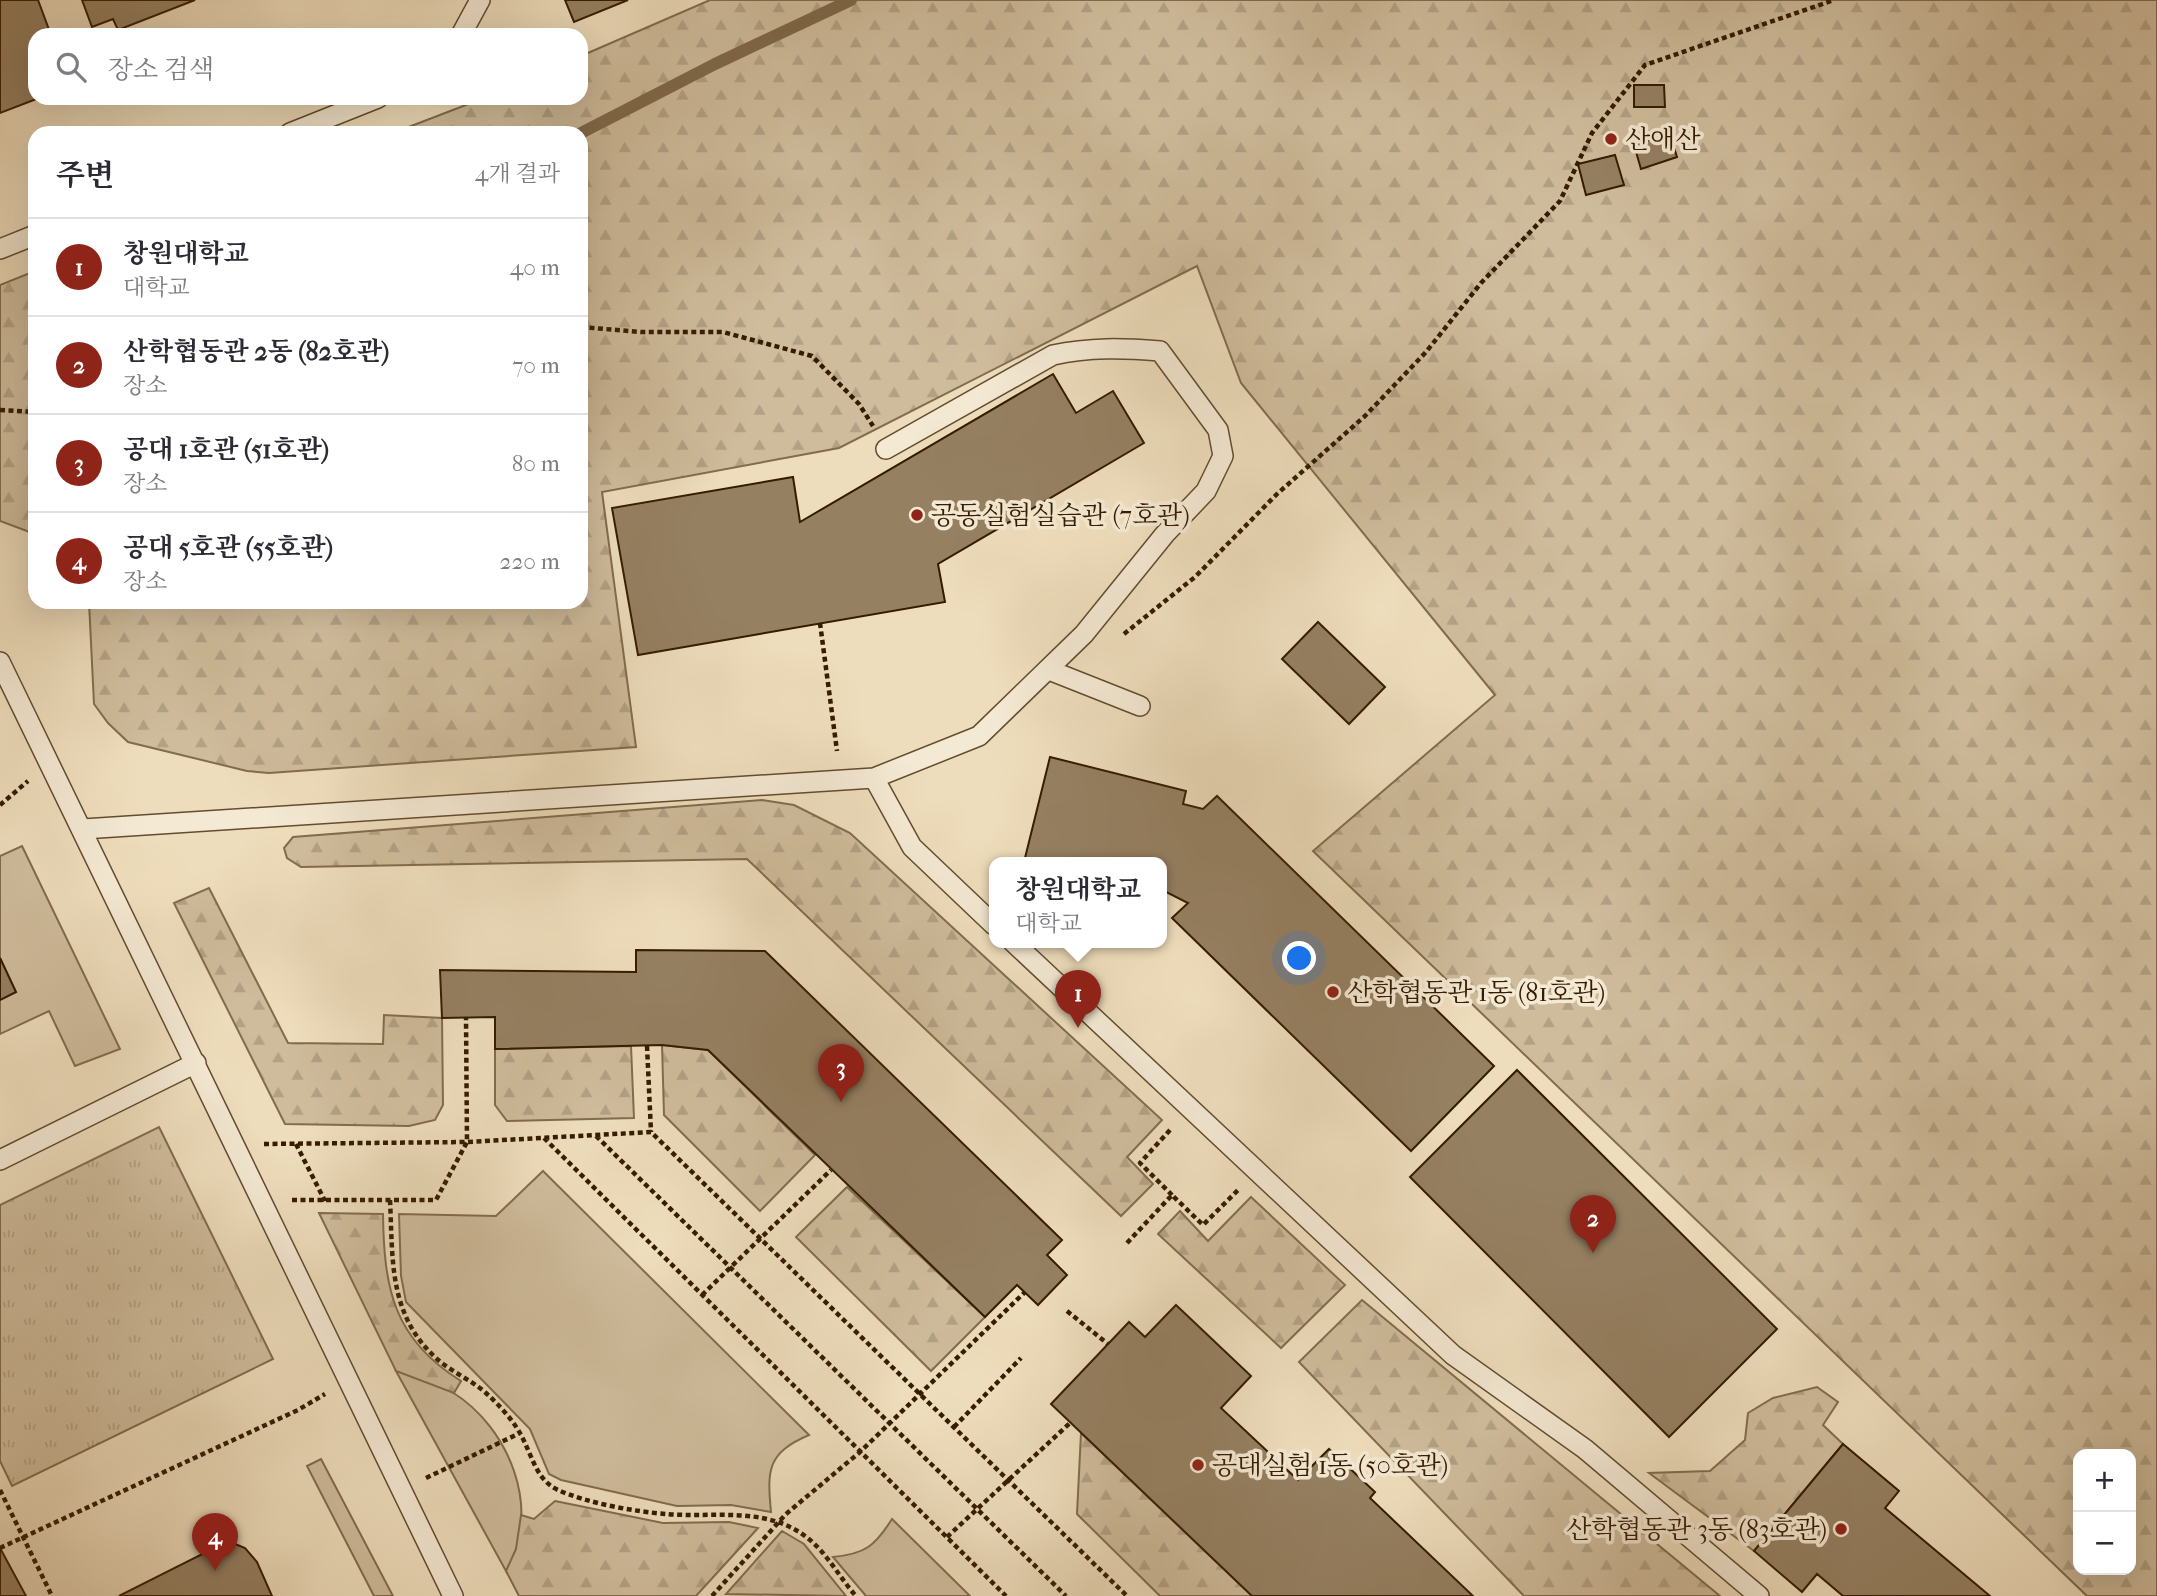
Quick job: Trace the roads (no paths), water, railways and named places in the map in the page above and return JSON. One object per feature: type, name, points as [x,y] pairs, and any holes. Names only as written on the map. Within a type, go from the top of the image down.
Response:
[{"type":"lane","points":[[465,28],[480,0]]},
{"type":"lane","points":[[308,126],[360,105]]},
{"type":"lane","points":[[0,249],[28,238]]},
{"type":"lane","points":[[83,829],[874,778],[979,736],[1084,634],[1165,534],[1206,491],[1223,456],[1218,430],[1160,351],[1081,349],[1053,355],[886,449]]},
{"type":"lane","points":[[0,662],[453,1596]]},
{"type":"lane","points":[[1049,670],[1140,706]]},
{"type":"lane","points":[[874,778],[912,847],[989,920]]},
{"type":"lane","points":[[1019,948],[1453,1355],[1585,1449],[1759,1596]]},
{"type":"lane","points":[[0,1160],[196,1063]]},
{"type":"waterway","points":[[588,129],[715,64],[851,0]]},
{"type":"place","name":"산애산","points":[[1611,139]]},
{"type":"place","name":"공동실험실습관 (7호관)","points":[[917,515]]},
{"type":"place","name":"산학협동관 1동 (81호관)","points":[[1333,992]]},
{"type":"place","name":"창원대학교","points":[[1078,1028]]},
{"type":"place","name":"공대 1호관 (51호관)","points":[[841,1102]]},
{"type":"place","name":"산학협동관 2동 (82호관)","points":[[1593,1253]]},
{"type":"place","name":"공대실험 1동 (50호관)","points":[[1198,1465]]},
{"type":"place","name":"산학협동관 3동 (83호관)","points":[[1841,1529]]},
{"type":"place","name":"공대 5호관 (55호관)","points":[[215,1571]]}]
